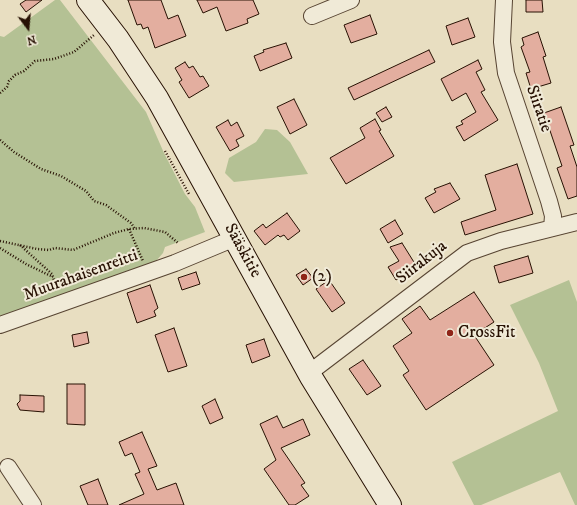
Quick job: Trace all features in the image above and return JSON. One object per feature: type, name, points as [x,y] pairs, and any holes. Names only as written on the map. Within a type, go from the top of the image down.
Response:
[{"type":"street","name":"Sääskitie","points":[[88,0],[118,39],[157,98],[309,373],[390,505]]},
{"type":"street","points":[[312,16],[351,0]]},
{"type":"street","name":"Siiratie","points":[[504,0],[502,42],[506,73],[549,201],[553,216],[552,228]]},
{"type":"street","name":"Siirakuja","points":[[309,373],[467,252],[501,241],[577,222]]},
{"type":"street","name":"Muurahaisenreitti","points":[[0,325],[174,263],[235,238]]},
{"type":"street","points":[[8,467],[33,505]]},
{"type":"path","points":[[0,93],[7,87],[9,81],[15,75],[24,71],[35,61],[54,59],[74,52],[97,32]]},
{"type":"path","points":[[0,140],[14,152],[41,169],[61,176],[86,191],[94,201],[106,206],[131,223],[135,229]]},
{"type":"path","points":[[0,241],[37,249],[48,250],[55,248],[73,250],[129,229],[144,228],[165,232],[178,243]]},
{"type":"path","points":[[129,229],[148,272]]},
{"type":"path","points":[[20,245],[53,278],[64,302]]},
{"type":"path","points":[[0,248],[53,278]]},
{"type":"green space","points":[[55,0],[60,0],[146,112],[164,153],[185,194],[195,207],[205,232],[165,247],[163,253],[156,261],[0,318],[0,36],[4,37]]},
{"type":"green space","points":[[265,129],[277,130],[290,142],[308,174],[234,182],[225,173],[229,158],[256,142]]},
{"type":"green space","points":[[569,280],[577,302],[577,505],[575,505],[560,472],[481,505],[474,505],[452,462],[558,411],[539,363],[510,305]]},
{"type":"building","points":[[26,0],[42,0],[26,12],[20,4]]},
{"type":"building","points":[[128,0],[161,0],[168,19],[178,15],[186,36],[155,48],[148,27],[143,29],[141,24],[137,25]]},
{"type":"building","points":[[197,0],[253,0],[259,14],[247,19],[248,23],[226,31],[217,7],[203,13]]},
{"type":"building","points":[[526,0],[542,0],[543,12],[526,12]]},
{"type":"building","points":[[370,15],[377,34],[351,43],[344,25]]},
{"type":"building","points":[[468,18],[475,37],[452,45],[446,26]]},
{"type":"building","points":[[538,32],[546,56],[543,57],[551,83],[531,89],[526,73],[530,72],[521,47],[524,45],[522,38]]},
{"type":"building","points":[[286,43],[292,58],[260,71],[254,56],[264,52],[263,50]]},
{"type":"building","points":[[429,50],[435,62],[354,100],[348,88]]},
{"type":"building","points":[[478,60],[482,69],[476,72],[485,90],[481,92],[498,120],[464,141],[456,127],[463,124],[461,121],[476,112],[466,93],[452,101],[441,79]]},
{"type":"building","points":[[185,62],[189,68],[193,66],[200,77],[203,76],[209,86],[189,98],[179,82],[182,80],[175,68]]},
{"type":"building","points":[[294,99],[307,125],[290,134],[277,107]]},
{"type":"building","points":[[386,107],[392,117],[382,122],[376,113]]},
{"type":"building","points":[[561,107],[574,145],[570,146],[577,167],[577,196],[568,199],[557,168],[562,166],[544,113]]},
{"type":"building","points":[[375,119],[381,130],[379,131],[394,156],[346,184],[330,158],[365,138],[360,128]]},
{"type":"building","points":[[228,120],[231,126],[237,122],[244,136],[236,140],[239,146],[230,151],[216,127]]},
{"type":"building","points":[[517,164],[533,214],[465,235],[461,222],[496,210],[485,175]]},
{"type":"building","points":[[450,183],[460,199],[434,213],[425,198],[436,192],[434,189]]},
{"type":"building","points":[[287,213],[300,231],[288,240],[284,235],[280,237],[278,235],[265,245],[254,231],[263,224],[266,228]]},
{"type":"building","points":[[395,220],[403,234],[388,243],[380,229]]},
{"type":"building","points":[[402,243],[417,267],[396,280],[388,267],[399,261],[390,247]]},
{"type":"building","points":[[528,256],[533,273],[499,283],[494,266]]},
{"type":"building","name":"(2)","points":[[306,269],[313,278],[303,285],[296,275]]},
{"type":"building","points":[[196,272],[200,284],[182,290],[178,278]]},
{"type":"building","points":[[329,280],[345,303],[332,312],[316,289]]},
{"type":"building","points":[[150,285],[158,308],[154,311],[156,316],[137,323],[127,293]]},
{"type":"building","points":[[474,292],[494,322],[474,335],[494,365],[426,410],[403,375],[409,371],[393,346],[412,333],[402,319],[420,306],[430,320]]},
{"type":"building","points":[[174,328],[187,366],[168,372],[155,335]]},
{"type":"building","points":[[87,332],[89,343],[74,347],[72,335]]},
{"type":"building","points":[[264,339],[270,356],[252,363],[246,345]]},
{"type":"building","points":[[363,360],[381,386],[367,395],[349,369]]},
{"type":"building","points":[[67,384],[85,384],[85,425],[67,424]]},
{"type":"building","points":[[20,395],[44,396],[44,412],[20,410],[17,404],[20,401]]},
{"type":"building","points":[[215,399],[223,418],[210,424],[202,406]]},
{"type":"building","points":[[277,416],[283,428],[303,419],[310,435],[281,448],[305,483],[301,485],[309,496],[295,505],[289,505],[264,469],[276,460],[260,424]]},
{"type":"building","points":[[142,432],[157,466],[148,469],[157,490],[176,483],[184,505],[119,505],[144,494],[135,474],[140,472],[132,453],[125,456],[119,442]]},
{"type":"building","points":[[98,479],[108,505],[88,505],[80,486]]},
{"type":"place","name":"(2)","points":[[304,277]]},
{"type":"place","name":"CrossFit","points":[[450,333]]}]
